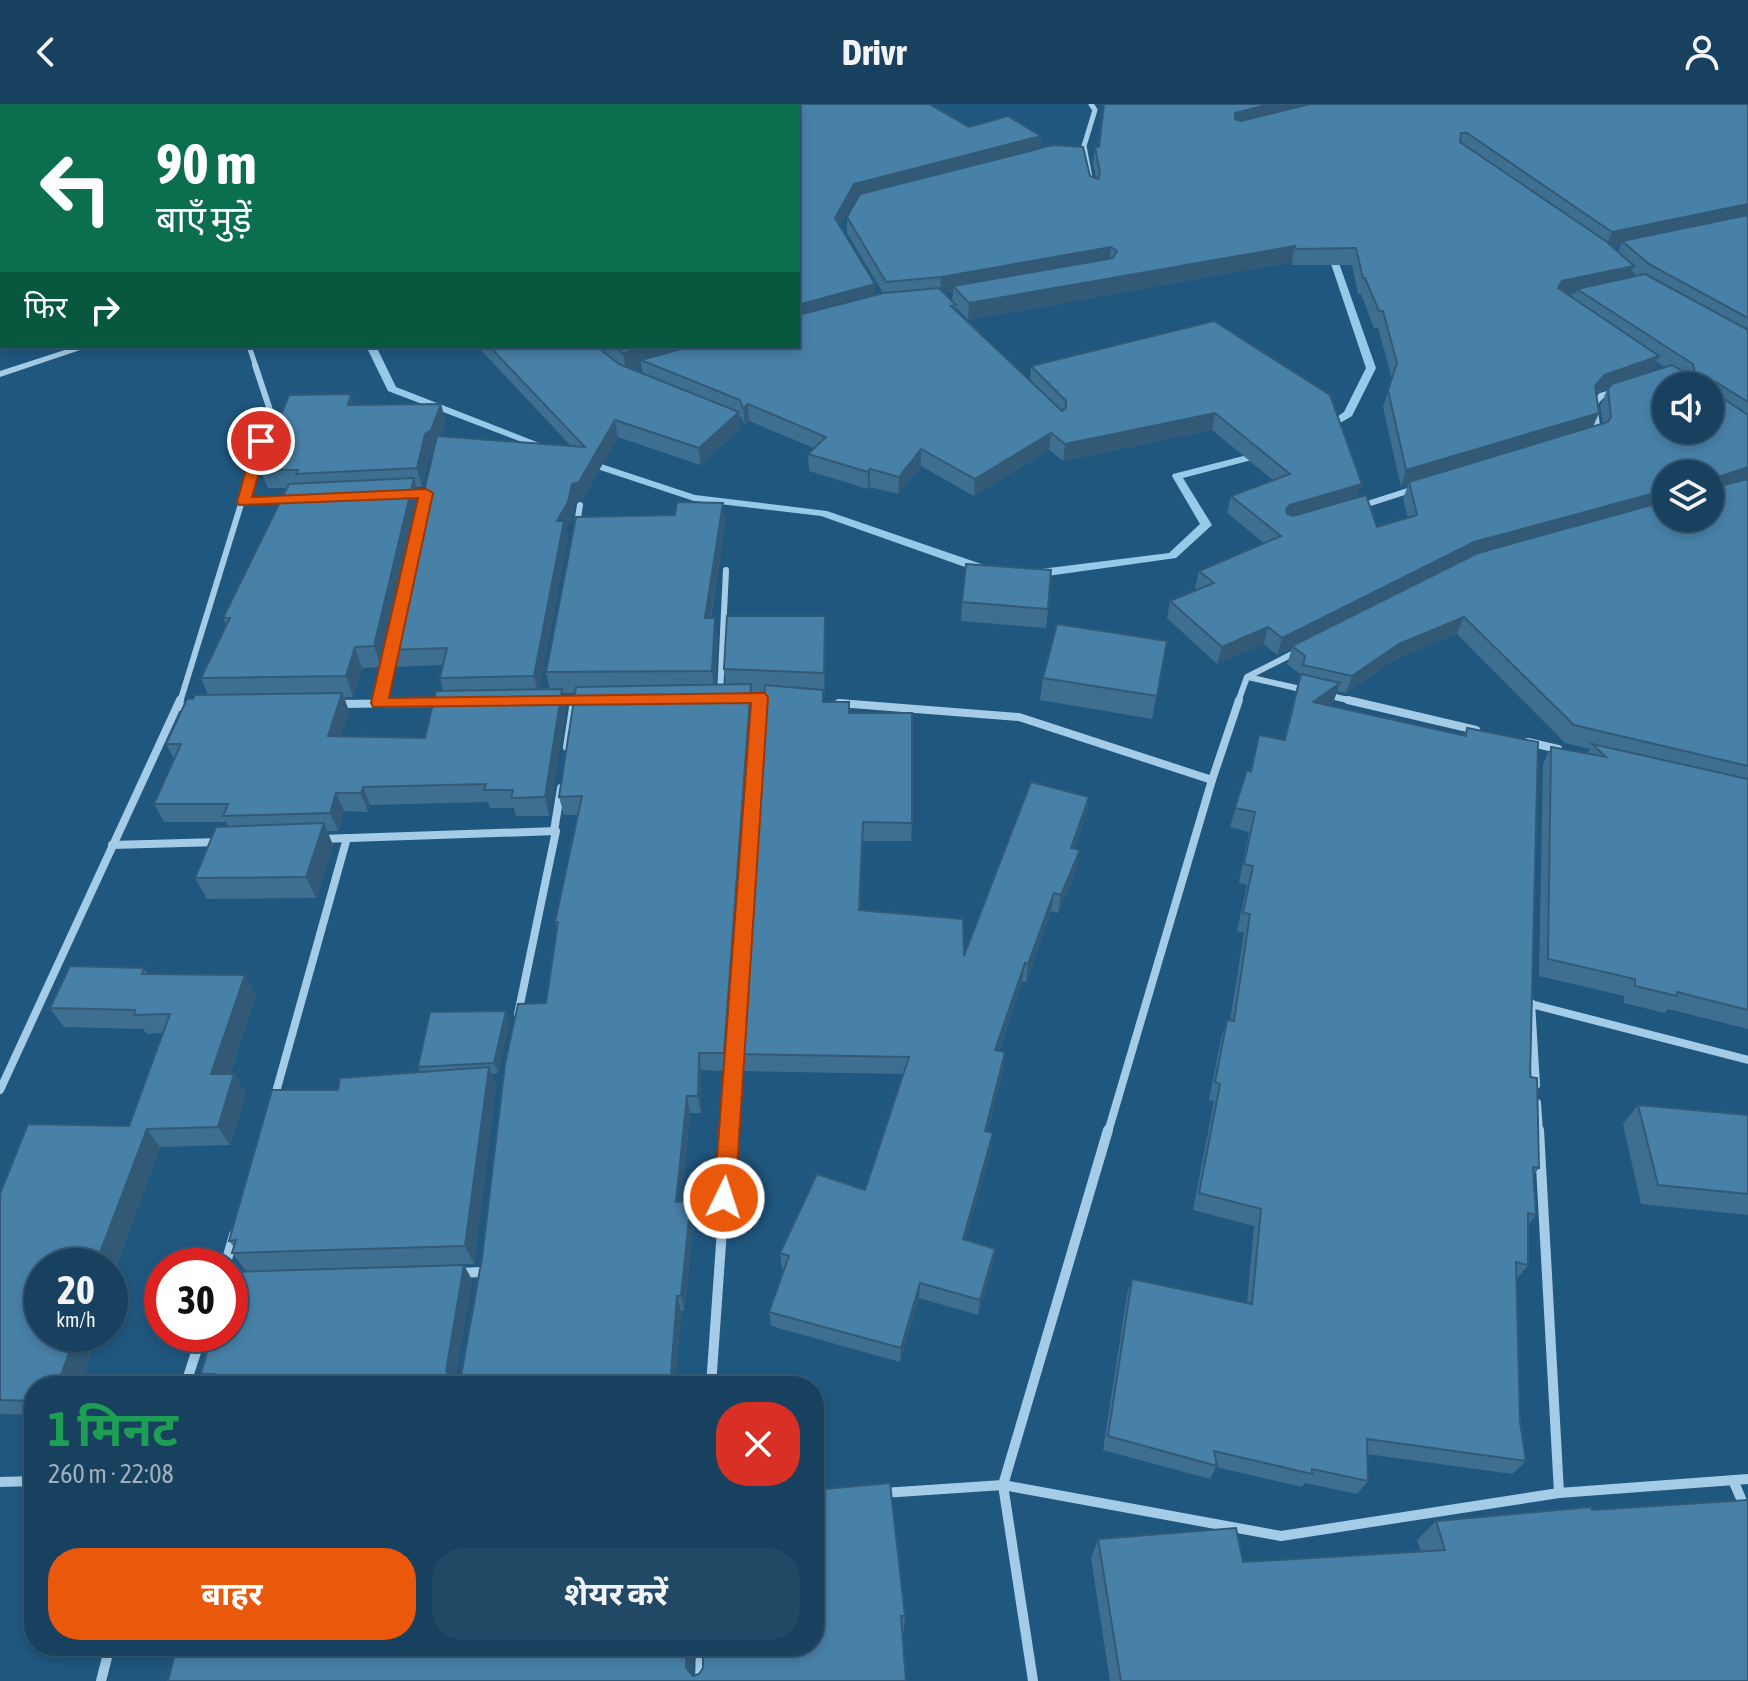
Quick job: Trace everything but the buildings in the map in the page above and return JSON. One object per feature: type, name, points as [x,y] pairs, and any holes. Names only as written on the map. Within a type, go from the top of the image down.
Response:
[{"type":"street","points":[[1091,104],[1095,110],[1084,146],[1093,190]]},
{"type":"street","points":[[1069,150],[1084,146]]},
{"type":"street","points":[[0,374],[81,348]]},
{"type":"street","points":[[0,1090],[178,707],[270,410],[250,348]]},
{"type":"street","points":[[1585,438],[1598,434],[1594,404],[1601,396],[1626,388]]},
{"type":"street","points":[[1344,511],[1430,484]]},
{"type":"street","points":[[244,502],[304,499]]},
{"type":"street","points":[[575,536],[580,505]]},
{"type":"street","points":[[720,700],[726,570]]},
{"type":"street","points":[[379,703],[392,643]]},
{"type":"street","points":[[1033,1681],[1003,1485],[1212,780],[1247,677],[1302,649]]},
{"type":"street","points":[[1247,677],[1308,691]]},
{"type":"street","points":[[1323,694],[1491,733]]},
{"type":"street","points":[[712,1376],[760,697]]},
{"type":"street","points":[[706,700],[790,699]]},
{"type":"street","points":[[559,701],[588,701]]},
{"type":"street","points":[[565,759],[574,701]]},
{"type":"street","points":[[333,704],[454,703]]},
{"type":"street","points":[[836,703],[1019,717],[1212,780]]},
{"type":"street","points":[[178,707],[209,706]]},
{"type":"street","points":[[1521,741],[1567,751]]},
{"type":"street","points":[[1536,744],[1536,759]]},
{"type":"street","points":[[517,1018],[563,773]]},
{"type":"street","points":[[316,839],[554,831]]},
{"type":"street","points":[[272,1108],[347,838]]},
{"type":"street","points":[[112,845],[238,841]]},
{"type":"street","points":[[1532,989],[1559,1493]]},
{"type":"street","points":[[1531,1004],[1748,1060]]},
{"type":"street","points":[[276,1093],[291,1093]]},
{"type":"street","points":[[230,1248],[238,1223]]},
{"type":"street","points":[[479,1287],[483,1258]]},
{"type":"street","points":[[450,1273],[481,1272]]},
{"type":"street","points":[[187,1376],[196,1352]]},
{"type":"street","points":[[877,1493],[1003,1485],[1281,1536],[1559,1493],[1748,1479]]},
{"type":"street","points":[[1733,1480],[1748,1515]]},
{"type":"street","points":[[0,1482],[24,1481]]},
{"type":"street","points":[[101,1681],[107,1656]]},
{"type":"street","points":[[700,1681],[701,1656]]},
{"type":"waterway","points":[[1323,430],[1348,414],[1371,368],[1330,249]]},
{"type":"waterway","points":[[372,348],[392,389],[552,450]]},
{"type":"waterway","points":[[1033,574],[1172,556],[1206,525],[1177,476],[1263,454]]},
{"type":"waterway","points":[[583,461],[694,498],[823,513],[986,570]]},
{"type":"route","points":[[261,441],[244,502],[426,493],[379,703],[760,697],[724,1198]]}]
